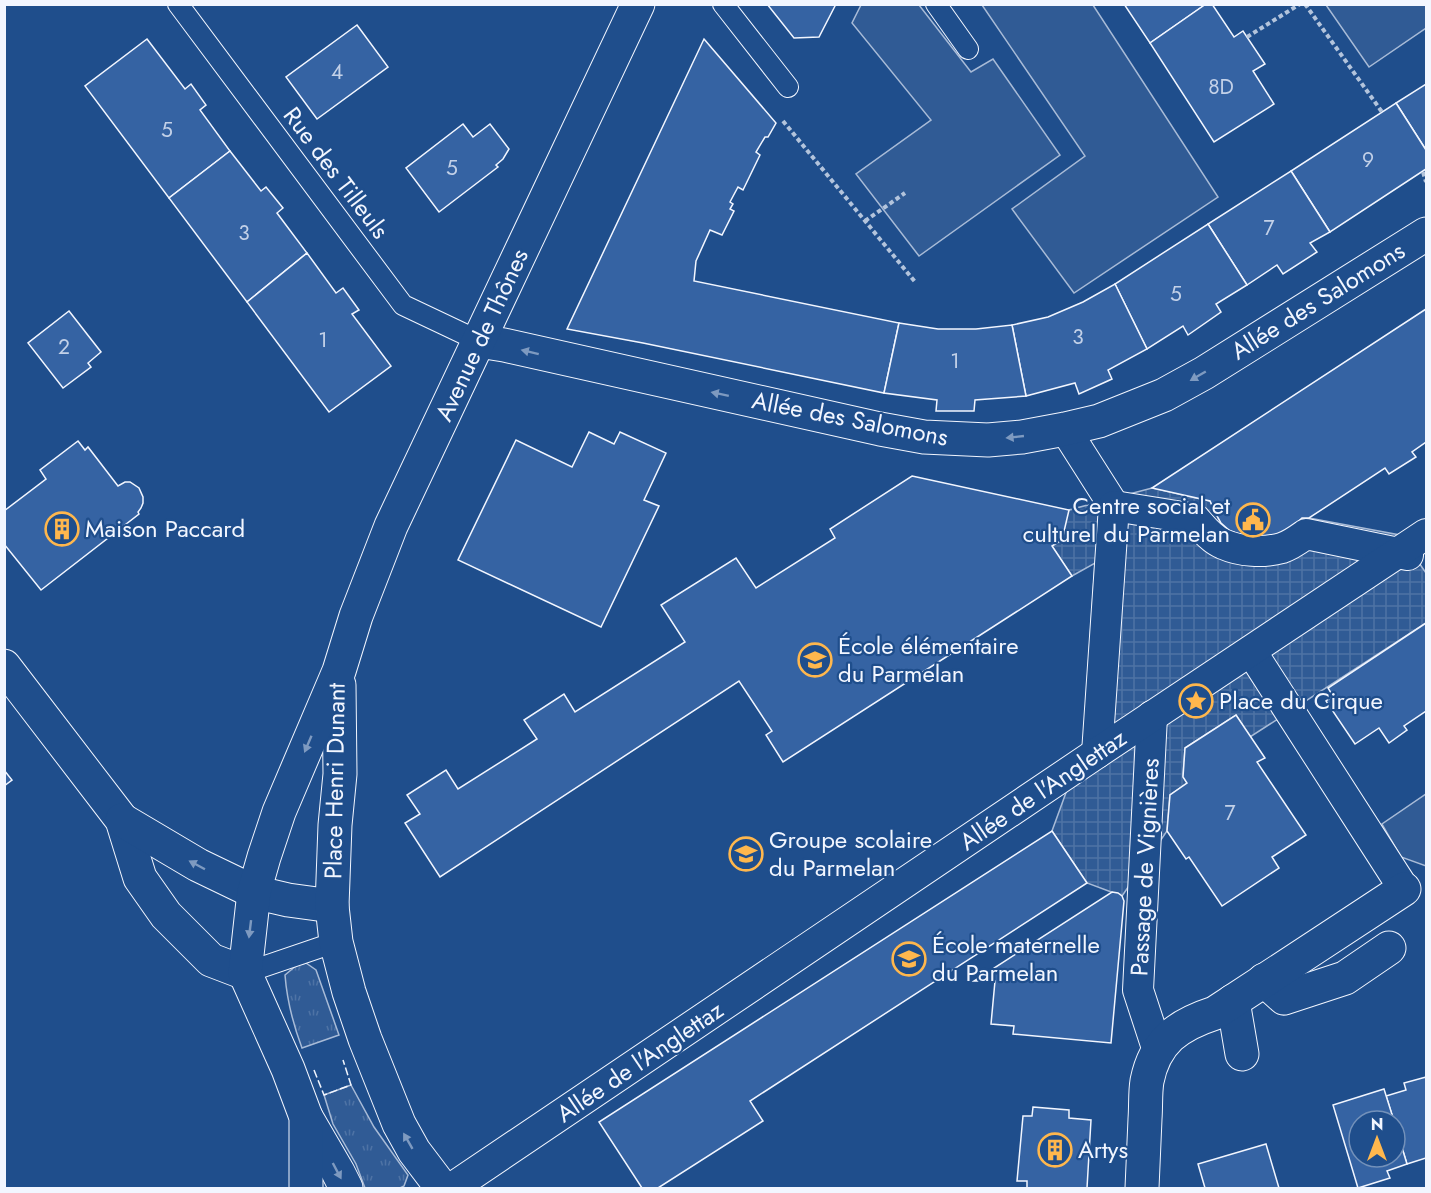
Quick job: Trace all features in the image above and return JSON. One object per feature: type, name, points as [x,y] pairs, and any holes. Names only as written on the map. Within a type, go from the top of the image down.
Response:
[{"type":"street","name":"Avenue de Thônes","points":[[339,671],[356,616],[391,526],[638,4]]},
{"type":"street","name":"Allée des Salomons","points":[[478,341],[924,437],[988,440],[1022,437],[1099,421],[1164,395],[1204,373],[1426,234]]},
{"type":"street","points":[[1065,429],[1114,506],[1097,753]]},
{"type":"street","points":[[1114,506],[1195,519],[1221,544],[1244,551],[1283,547],[1306,534],[1426,558]]},
{"type":"street","name":"Allée de l'Anglettaz","points":[[452,1188],[1426,534]]},
{"type":"street","points":[[1142,1188],[1147,1083],[1158,1051],[1170,1036],[1184,1025],[1215,1012],[1404,889],[1251,651]]},
{"type":"street","points":[[4,666],[122,820],[140,878],[166,915],[211,960],[245,973],[288,1068],[306,1117],[346,1188]]},
{"type":"street","name":"Place Henri Dunant","points":[[245,973],[254,892],[264,857],[279,812],[339,671]]},
{"type":"street","name":"Place Henri Dunant","points":[[339,671],[340,774],[335,825],[332,906],[336,942],[349,992],[365,1039],[399,1124],[414,1151],[442,1188]]},
{"type":"street","name":"Passage de Vignières","points":[[1152,716],[1138,990],[1158,1051]]},
{"type":"street","points":[[122,820],[198,866],[254,892],[288,900],[332,906]]},
{"type":"street","points":[[1264,980],[1284,998],[1345,978],[1389,948]]},
{"type":"street","points":[[1233,1000],[1242,1054]]},
{"type":"street","points":[[306,1117],[306,1188]]},
{"type":"lane","name":"Rue des Tilleuls","points":[[178,4],[403,305],[478,341]]},
{"type":"lane","points":[[723,4],[788,87]]},
{"type":"lane","points":[[936,4],[969,49]]},
{"type":"lane","points":[[245,973],[336,942]]},
{"type":"path","points":[[1247,37],[1300,4]]},
{"type":"path","points":[[1305,4],[1382,112]]},
{"type":"path","points":[[776,113],[916,283]]},
{"type":"path","points":[[1423,172],[1426,182]]},
{"type":"path","points":[[865,221],[905,194]]},
{"type":"green space","points":[[306,963],[316,970],[339,1035],[302,1048],[291,1012],[285,975],[297,965]]},
{"type":"green space","points":[[351,1085],[374,1127],[408,1175],[404,1186],[400,1188],[365,1188],[356,1164],[333,1124],[324,1095]]},
{"type":"shaded area","points":[[861,5],[919,5],[971,72],[993,59],[1060,155],[919,256],[856,174],[931,120],[852,23]]},
{"type":"shaded area","points":[[982,5],[1093,5],[1218,197],[1074,293],[1012,209],[1085,156]]},
{"type":"shaded area","points":[[1326,5],[1426,5],[1426,28],[1369,67]]},
{"type":"shaded area","name":"Place du Cirque","points":[[1152,488],[1210,501],[1221,523],[1309,518],[1400,535],[1426,573],[1426,623],[1250,737],[1236,715],[1185,748],[1183,776],[1187,783],[1170,795],[1167,831],[1122,896],[1087,883],[1052,831],[1083,746],[1095,563],[1072,576],[1052,546],[1069,510]]},
{"type":"shaded area","points":[[1426,794],[1426,866],[1401,857],[1382,824]]},
{"type":"building","points":[[767,4],[836,4],[819,37],[794,38]]},
{"type":"building","points":[[1124,4],[1206,4],[1150,43]]},
{"type":"building","points":[[1206,4],[1212,4],[1234,37],[1243,31],[1265,64],[1253,71],[1274,104],[1214,142],[1150,43]]},
{"type":"building","points":[[357,25],[388,67],[317,119],[286,77]]},
{"type":"building","points":[[147,39],[185,89],[191,84],[206,105],[200,110],[230,151],[169,198],[85,86]]},
{"type":"building","points":[[704,39],[776,123],[756,152],[760,155],[743,190],[738,187],[730,202],[733,204],[730,209],[734,211],[722,235],[710,230],[696,261],[694,281],[899,323],[884,393],[567,329]]},
{"type":"building","points":[[1426,84],[1426,150],[1396,103]]},
{"type":"building","points":[[1396,103],[1426,150],[1426,169],[1330,232],[1291,171]]},
{"type":"building","points":[[463,124],[473,137],[490,124],[509,149],[496,165],[498,167],[439,212],[406,168]]},
{"type":"building","points":[[230,151],[261,191],[266,187],[283,208],[277,213],[307,253],[247,302],[169,198]]},
{"type":"building","points":[[1291,171],[1330,232],[1310,243],[1317,252],[1283,274],[1277,265],[1247,285],[1208,224]]},
{"type":"building","points":[[1208,224],[1247,285],[1216,304],[1221,312],[1188,335],[1183,326],[1147,349],[1115,284]]},
{"type":"building","points":[[307,253],[336,293],[343,288],[359,310],[352,314],[391,366],[329,412],[247,302]]},
{"type":"building","points":[[1115,284],[1147,349],[1108,370],[1112,379],[1079,394],[1075,383],[1026,396],[1012,325],[1048,317],[1083,302]]},
{"type":"building","points":[[1426,309],[1426,442],[1412,452],[1416,457],[1389,474],[1385,468],[1309,518],[1302,518],[1280,535],[1252,538],[1230,531],[1221,523],[1210,501],[1152,488]]},
{"type":"building","points":[[69,311],[101,352],[88,363],[91,367],[63,388],[28,343]]},
{"type":"building","points":[[899,323],[938,329],[976,329],[1012,325],[1026,396],[975,400],[974,411],[936,411],[937,400],[884,393]]},
{"type":"building","points":[[589,432],[614,444],[620,432],[666,453],[644,500],[659,506],[601,627],[458,560],[516,440],[572,467]]},
{"type":"building","name":"Maison Paccard","points":[[78,441],[85,450],[88,447],[118,486],[130,482],[139,488],[143,503],[139,514],[41,590],[4,544],[4,511],[46,479],[40,470]]},
{"type":"building","points":[[912,476],[1069,510],[1062,540],[1052,546],[1072,576],[783,762],[766,735],[772,731],[739,681],[440,877],[405,823],[420,814],[407,795],[446,770],[458,789],[537,739],[524,720],[564,694],[575,712],[685,642],[661,605],[736,558],[756,588],[835,538],[830,529]]},
{"type":"building","points":[[1426,623],[1426,711],[1404,726],[1407,730],[1389,743],[1379,728],[1355,744],[1326,701],[1333,696],[1328,688]]},
{"type":"building","points":[[1236,715],[1265,758],[1257,762],[1306,835],[1272,857],[1279,868],[1222,906],[1189,857],[1186,859],[1167,831],[1170,795],[1187,783],[1183,777],[1185,748]]},
{"type":"building","points":[[4,770],[12,780],[4,786]]},
{"type":"building","points":[[1052,831],[1087,883],[750,1101],[763,1121],[658,1188],[642,1188],[599,1122]]},
{"type":"building","points":[[1112,892],[1122,896],[1124,901],[1111,1043],[1013,1034],[1014,1026],[991,1024],[995,981],[974,981]]},
{"type":"building","points":[[1426,1077],[1426,1158],[1407,1164],[1407,1109],[1390,1109],[1386,1096],[1406,1090],[1404,1083]]},
{"type":"building","points":[[1384,1089],[1390,1109],[1347,1109],[1347,1151],[1333,1105]]},
{"type":"building","name":"Artys","points":[[1033,1107],[1069,1110],[1069,1118],[1091,1120],[1087,1188],[1027,1188],[1027,1181],[1017,1181],[1023,1116],[1032,1116]]},
{"type":"building","points":[[1266,1144],[1279,1188],[1205,1188],[1198,1164]]},
{"type":"building","points":[[1352,1169],[1393,1169],[1387,1171],[1390,1178],[1358,1188]]},
{"type":"fence","points":[[314,1070],[324,1095],[351,1085],[343,1060]]},
{"type":"place","name":"Centre social et culturel du Parmelan","points":[[1253,520]]},
{"type":"place","name":"Maison Paccard","points":[[62,529]]},
{"type":"place","name":"École élémentaire du Parmelan","points":[[815,660]]},
{"type":"place","name":"Place du Cirque","points":[[1196,701]]},
{"type":"place","name":"Groupe scolaire du Parmelan","points":[[746,854]]},
{"type":"place","name":"École maternelle du Parmelan","points":[[909,959]]},
{"type":"place","name":"Artys","points":[[1055,1150]]}]
